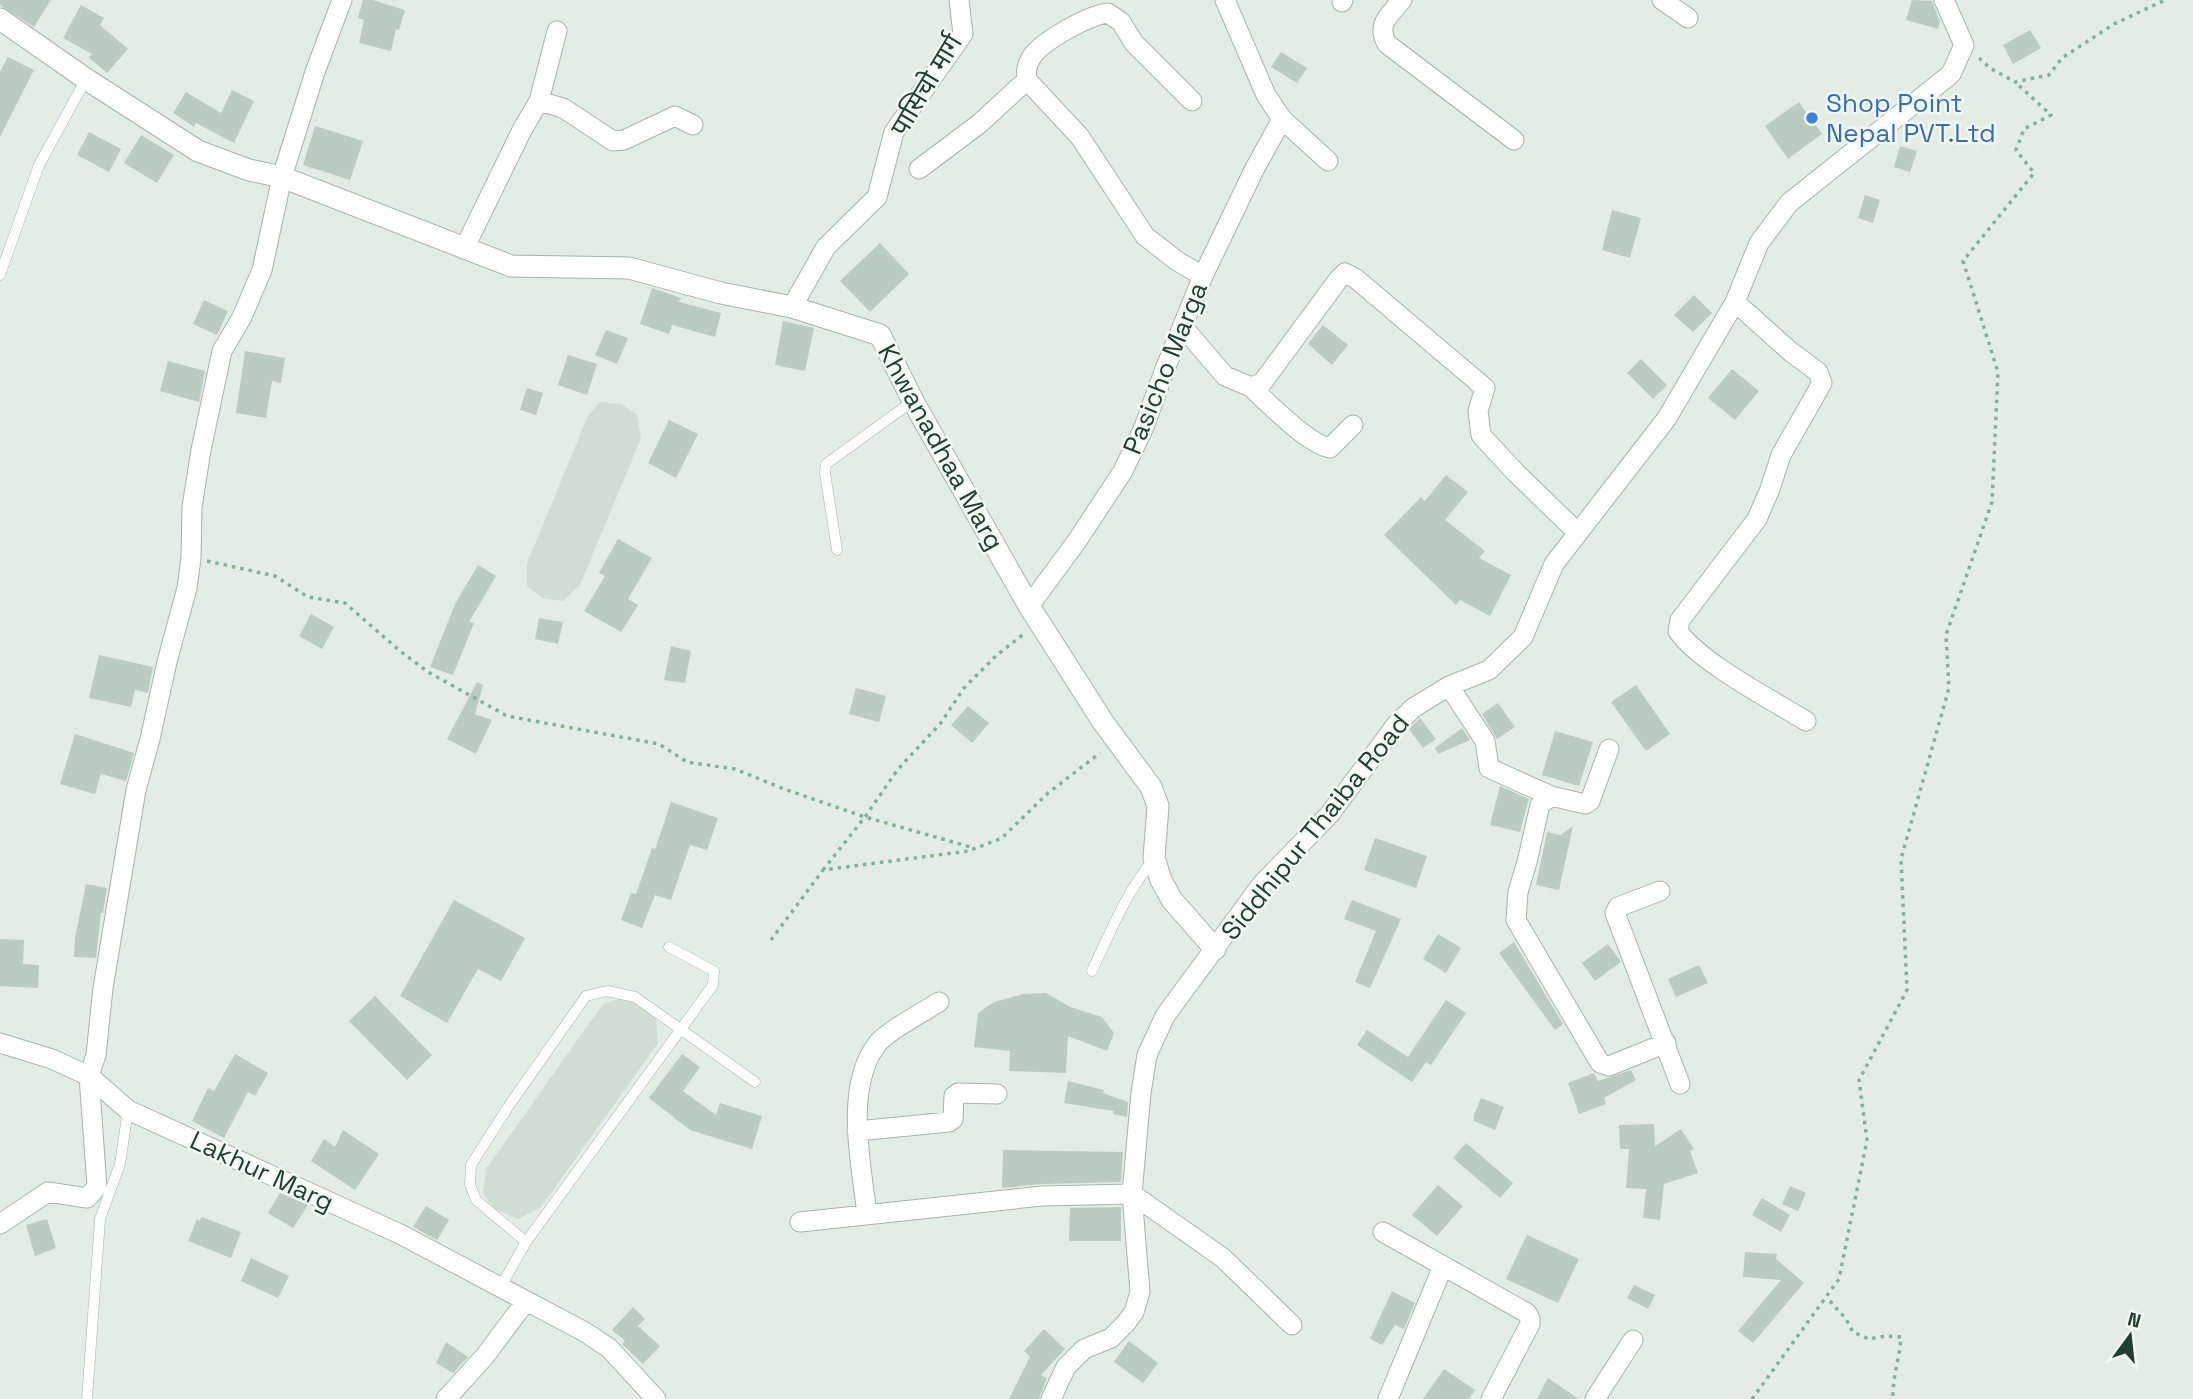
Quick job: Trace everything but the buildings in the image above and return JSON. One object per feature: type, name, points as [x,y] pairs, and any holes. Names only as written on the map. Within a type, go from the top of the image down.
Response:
[{"type":"street","points":[[0,1224],[48,1192],[87,1198],[97,1187],[89,1076],[96,1055],[105,977],[136,790],[187,588],[191,558],[192,507],[222,351],[242,317],[262,270],[282,177],[315,72],[342,0]]},
{"type":"street","name":"पासिचो मार्ग","points":[[792,307],[826,247],[877,197],[894,132],[963,34],[959,0]]},
{"type":"street","points":[[1225,0],[1266,95],[1282,120],[1328,161]]},
{"type":"street","points":[[1402,0],[1383,25],[1381,33],[1387,44],[1514,140]]},
{"type":"street","points":[[1661,0],[1688,18]]},
{"type":"street","points":[[1944,0],[1965,45]]},
{"type":"street","points":[[1192,101],[1134,43],[1121,22],[1108,13],[1095,14],[1055,38],[1032,55],[1026,67],[1027,80],[1080,138],[1145,236],[1177,261],[1203,276]]},
{"type":"street","name":"Khwanadhaa Marg","points":[[0,19],[86,79],[198,151],[249,170],[282,177],[511,266],[629,268],[721,293],[792,307],[880,335],[913,401],[1035,614],[1103,722],[1151,787],[1158,806],[1154,858],[1161,880],[1172,900],[1215,949]]},
{"type":"street","points":[[464,249],[539,101],[557,31]]},
{"type":"street","name":"Siddhipur Thaiba Road","points":[[1051,1399],[1066,1367],[1084,1349],[1111,1338],[1134,1312],[1140,1292],[1132,1194],[1141,1093],[1147,1055],[1165,1016],[1262,884],[1329,815],[1396,725],[1413,708],[1449,686],[1489,670],[1523,637],[1554,564],[1667,418],[1735,302],[1759,243],[1789,203],[1951,74],[1965,45]]},
{"type":"street","points":[[919,169],[979,124],[1027,80]]},
{"type":"street","points":[[539,101],[563,108],[613,141],[624,140],[675,116],[693,125]]},
{"type":"street","name":"Pasicho Marga","points":[[1035,614],[1077,541],[1123,471],[1144,427],[1203,276],[1254,170],[1282,120]]},
{"type":"street","points":[[1251,387],[1262,383],[1345,273],[1355,278],[1485,388],[1478,411],[1481,435],[1578,533]]},
{"type":"street","points":[[1735,302],[1791,352],[1818,372],[1822,383],[1781,455],[1758,519],[1680,620],[1678,631],[1686,643],[1806,722]]},
{"type":"street","points":[[1183,327],[1225,376],[1251,387],[1322,447],[1330,448],[1335,445],[1353,425]]},
{"type":"street","points":[[1449,686],[1485,741],[1489,768],[1552,796],[1585,804],[1590,801],[1609,749]]},
{"type":"street","points":[[1552,796],[1540,805],[1518,892],[1516,920],[1600,1063],[1609,1066],[1666,1043]]},
{"type":"street","points":[[1660,891],[1618,907],[1615,913],[1680,1084]]},
{"type":"street","points":[[866,1214],[857,1131],[862,1071],[878,1042],[939,1002]]},
{"type":"street","name":"Lakhur Marg","points":[[0,1043],[52,1059],[89,1076],[128,1110],[400,1234],[585,1332],[609,1348],[656,1399]]},
{"type":"street","points":[[857,1131],[949,1122],[953,1119],[954,1096],[958,1093],[997,1094]]},
{"type":"street","points":[[800,1222],[1042,1195],[1132,1194],[1223,1258],[1292,1325]]},
{"type":"street","points":[[1383,1232],[1527,1313],[1530,1324],[1491,1399]]},
{"type":"street","points":[[1388,1399],[1443,1266]]},
{"type":"street","points":[[446,1399],[485,1356],[526,1301]]},
{"type":"street","points":[[1595,1399],[1633,1339]]},
{"type":"lane","points":[[0,275],[39,165],[51,138],[86,79]]},
{"type":"lane","points":[[837,550],[826,464],[913,401]]},
{"type":"lane","points":[[1092,971],[1129,893],[1154,858]]},
{"type":"lane","points":[[500,1288],[526,1242],[713,985],[714,971],[669,947]]},
{"type":"lane","points":[[526,1242],[476,1200],[470,1184],[471,1165],[586,996],[607,990],[635,997],[755,1082]]},
{"type":"lane","points":[[87,1399],[100,1219],[120,1164],[128,1110]]},
{"type":"path","points":[[2015,82],[2049,75],[2062,58],[2114,24],[2165,0]]},
{"type":"path","points":[[1752,1399],[1839,1279],[1867,1140],[1859,1080],[1907,990],[1901,859],[1949,688],[1946,635],[1992,502],[1998,372],[1963,261],[2034,173],[2016,150],[2024,129],[2051,116],[2015,82],[1990,68],[1965,45]]},
{"type":"path","points":[[191,558],[275,576],[308,597],[345,603],[428,672],[507,716],[659,744],[687,762],[735,769],[865,817],[974,848]]},
{"type":"path","points":[[771,940],[865,817],[898,769],[940,724],[964,688],[1035,614]]},
{"type":"path","points":[[823,870],[974,848],[1002,838],[1048,793],[1118,740]]},
{"type":"path","points":[[1830,1301],[1846,1319],[1853,1332],[1869,1339],[1900,1337],[1900,1357],[1892,1381],[1893,1399]]},
{"type":"shaded area","points":[[600,402],[621,404],[637,415],[641,438],[580,585],[563,601],[542,598],[527,586],[527,563],[588,416]]},
{"type":"shaded area","points":[[622,998],[642,1004],[656,1018],[658,1043],[541,1207],[518,1219],[495,1209],[483,1194],[486,1169],[603,1004]]},
{"type":"place","name":"Shop Point Nepal PVT.Ltd","points":[[1812,118]]}]
